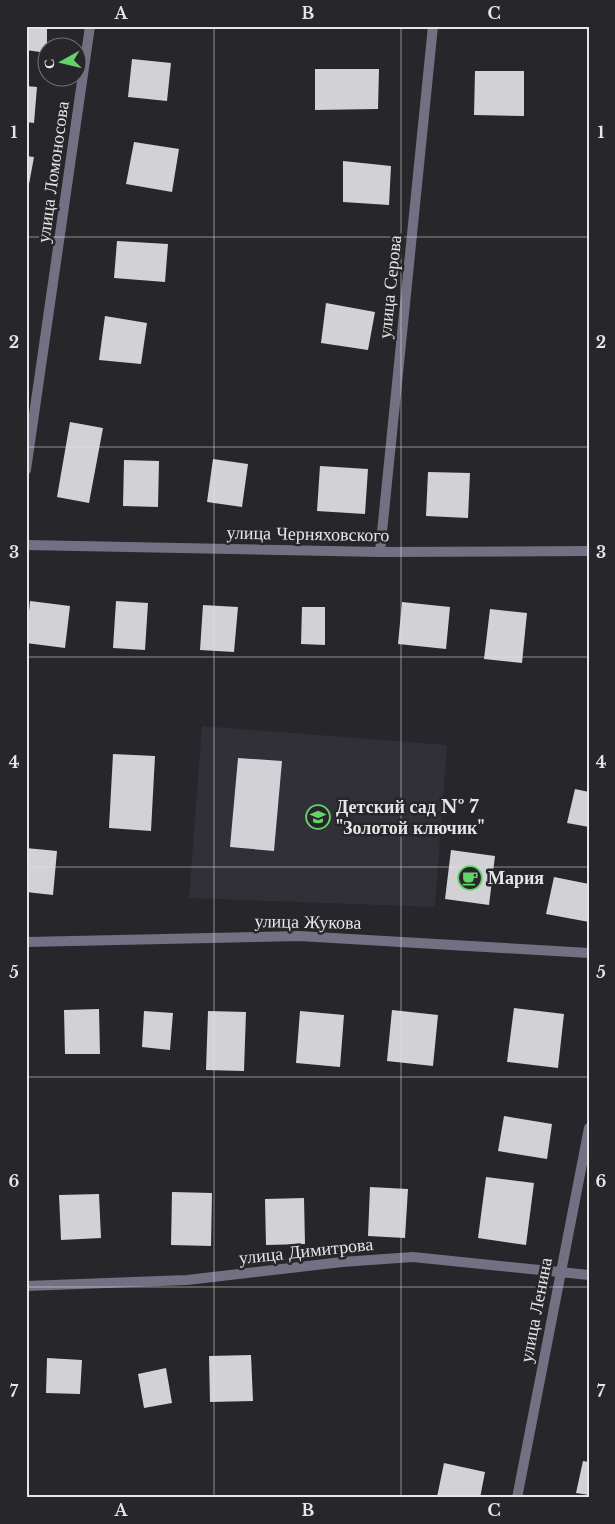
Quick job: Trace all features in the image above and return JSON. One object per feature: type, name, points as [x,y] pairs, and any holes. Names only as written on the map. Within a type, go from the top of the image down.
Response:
[{"type":"street","name":"улица Ломоносова","points":[[26,470],[90,26]]},
{"type":"street","name":"улица Серова","points":[[380,552],[433,26]]},
{"type":"street","name":"улица Черняховского","points":[[26,546],[380,552],[589,551]]},
{"type":"street","name":"улица Жукова","points":[[26,942],[299,936],[589,953]]},
{"type":"street","name":"улица Ленина","points":[[517,1498],[589,1128]]},
{"type":"street","name":"улица Димитрова","points":[[26,1286],[187,1280],[342,1262],[413,1257],[589,1276]]},
{"type":"shaded area","name":"Детский сад № 7 \"Золотой ключик\"","points":[[202,726],[447,745],[435,907],[189,898]]},
{"type":"building","points":[[26,26],[47,26],[47,38],[38,38],[38,52],[26,50]]},
{"type":"building","points":[[132,59],[171,63],[167,101],[128,97]]},
{"type":"building","points":[[315,69],[379,69],[378,109],[315,110]]},
{"type":"building","points":[[475,71],[524,71],[524,116],[474,115]]},
{"type":"building","points":[[26,86],[37,87],[34,123],[26,122]]},
{"type":"building","points":[[134,142],[179,149],[172,192],[126,184]]},
{"type":"building","points":[[26,156],[34,157],[27,195],[26,195]]},
{"type":"building","points":[[343,161],[391,166],[389,205],[343,202]]},
{"type":"building","points":[[117,241],[168,244],[165,282],[114,278]]},
{"type":"building","points":[[326,303],[375,312],[368,350],[321,343]]},
{"type":"building","points":[[105,316],[147,323],[141,364],[99,360]]},
{"type":"building","points":[[70,422],[103,428],[89,503],[57,497]]},
{"type":"building","points":[[213,459],[248,464],[242,507],[207,502]]},
{"type":"building","points":[[124,460],[159,461],[158,507],[123,506]]},
{"type":"building","points":[[320,466],[368,469],[365,514],[317,511]]},
{"type":"building","points":[[428,472],[470,473],[468,518],[426,516]]},
{"type":"building","points":[[30,601],[70,606],[65,648],[26,643]]},
{"type":"building","points":[[116,601],[148,603],[145,650],[113,648]]},
{"type":"building","points":[[402,602],[450,607],[446,649],[398,644]]},
{"type":"building","points":[[203,605],[238,607],[234,652],[200,650]]},
{"type":"building","points":[[302,607],[325,607],[325,645],[301,644]]},
{"type":"building","points":[[490,609],[527,613],[522,663],[484,659]]},
{"type":"building","points":[[113,754],[155,756],[151,831],[109,828]]},
{"type":"building","points":[[238,758],[282,761],[274,851],[230,847]]},
{"type":"building","points":[[575,789],[589,792],[589,827],[567,823]]},
{"type":"building","points":[[26,848],[57,851],[53,895],[26,892]]},
{"type":"building","name":"Мария","points":[[451,850],[495,856],[489,905],[445,899]]},
{"type":"building","points":[[554,877],[589,884],[589,922],[546,914]]},
{"type":"building","points":[[514,1008],[564,1014],[558,1068],[507,1062]]},
{"type":"building","points":[[99,1009],[100,1054],[65,1054],[64,1010]]},
{"type":"building","points":[[392,1010],[438,1015],[433,1066],[387,1061]]},
{"type":"building","points":[[144,1011],[173,1013],[170,1050],[142,1047]]},
{"type":"building","points":[[208,1011],[246,1012],[244,1071],[206,1070]]},
{"type":"building","points":[[300,1011],[344,1015],[340,1067],[296,1063]]},
{"type":"building","points":[[504,1116],[552,1124],[547,1159],[498,1151]]},
{"type":"building","points":[[486,1177],[534,1183],[526,1245],[478,1238]]},
{"type":"building","points":[[370,1187],[408,1189],[405,1238],[368,1236]]},
{"type":"building","points":[[172,1192],[212,1193],[211,1246],[171,1245]]},
{"type":"building","points":[[99,1194],[101,1238],[61,1240],[59,1195]]},
{"type":"building","points":[[304,1198],[305,1244],[266,1245],[265,1199]]},
{"type":"building","points":[[251,1355],[253,1401],[210,1402],[209,1356]]},
{"type":"building","points":[[47,1358],[82,1360],[80,1394],[46,1393]]},
{"type":"building","points":[[166,1368],[172,1403],[144,1408],[138,1374]]},
{"type":"building","points":[[583,1461],[589,1462],[589,1495],[576,1493]]},
{"type":"building","points":[[444,1463],[485,1472],[480,1498],[437,1497]]},
{"type":"place","name":"Детский сад № 7 \"Золотой ключик\"","points":[[318,817]]},
{"type":"place","name":"Мария","points":[[470,878]]}]
